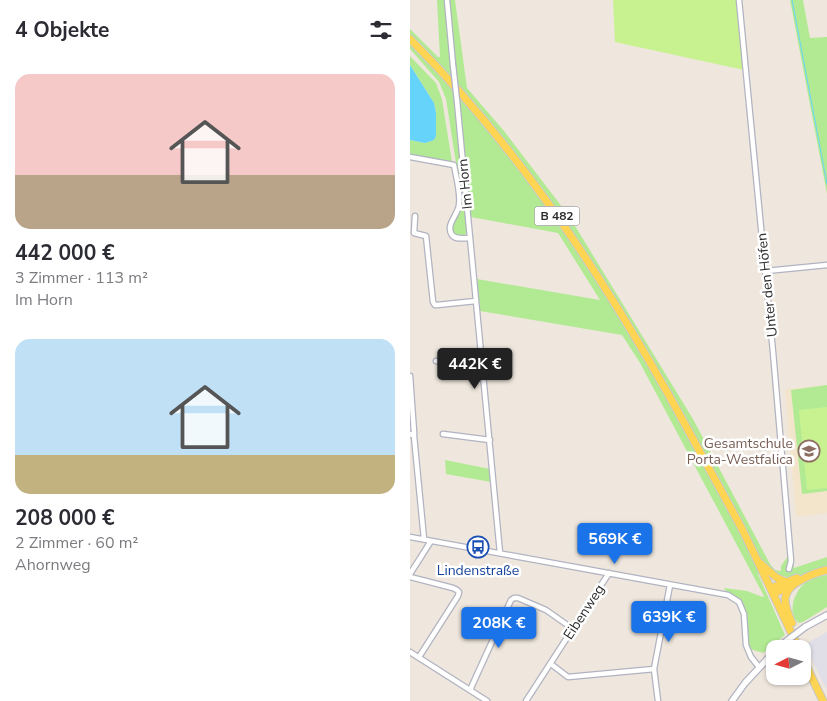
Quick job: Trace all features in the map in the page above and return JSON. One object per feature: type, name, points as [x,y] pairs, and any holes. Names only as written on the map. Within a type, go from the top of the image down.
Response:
[{"type":"main road","name":"B 482","points":[[410,39],[499,139],[560,220],[596,273],[666,390],[741,527],[794,639]]},
{"type":"main road","points":[[758,562],[777,578],[789,583]]},
{"type":"main road","points":[[772,591],[827,570]]},
{"type":"main road","points":[[789,583],[785,605],[792,625],[794,639]]},
{"type":"main road","points":[[811,676],[823,701]]},
{"type":"street","name":"Im Horn","points":[[447,0],[500,553]]},
{"type":"street","name":"Unter den Höfen","points":[[739,0],[766,271],[791,561],[789,569]]},
{"type":"street","points":[[410,157],[454,165],[460,204],[450,227],[450,232],[455,238],[470,238]]},
{"type":"street","points":[[415,216],[414,234],[426,236],[433,302],[437,305],[476,301]]},
{"type":"street","points":[[766,271],[827,265]]},
{"type":"street","points":[[436,361],[483,369]]},
{"type":"street","points":[[410,376],[414,432],[412,435],[424,539]]},
{"type":"street","points":[[443,434],[490,440]]},
{"type":"street","points":[[410,537],[728,595],[739,602],[744,614],[746,645],[751,657],[759,667]]},
{"type":"street","points":[[419,657],[459,592],[453,588],[410,576],[431,541]]},
{"type":"street","name":"Eibenweg","points":[[526,701],[609,573]]},
{"type":"street","points":[[658,701],[654,669],[670,585]]},
{"type":"street","points":[[470,690],[511,600],[514,598],[546,610],[573,629]]},
{"type":"street","points":[[789,640],[805,627],[827,615]]},
{"type":"street","points":[[410,652],[487,701]]},
{"type":"street","points":[[732,701],[745,683],[766,660]]},
{"type":"street","points":[[551,664],[568,677],[654,669]]},
{"type":"shaded area","name":"Gesamtschule Porta-Westfalica","points":[[827,385],[827,513],[796,517],[785,389]]},
{"type":"shaded area","points":[[827,632],[827,689],[811,657],[811,641]]},
{"type":"green space","points":[[437,0],[455,0],[467,88],[504,131],[569,216],[693,419],[770,564],[775,570],[781,571],[781,566],[788,556],[772,379],[777,379],[794,568],[827,557],[827,566],[792,578],[778,575],[769,567],[758,574],[785,635],[779,640],[766,640],[766,651],[763,653],[750,649],[744,644],[743,614],[737,603],[729,597],[724,588],[747,591],[764,596],[640,363],[622,335],[480,311],[477,279],[600,300],[558,233],[471,217],[471,212],[467,211],[467,232],[463,237],[455,236],[452,229],[460,189],[446,99],[439,82],[410,49],[410,29],[440,57]]},
{"type":"green space","points":[[613,0],[736,0],[744,70],[615,42]]},
{"type":"green space","points":[[790,0],[803,0],[810,38],[827,37],[827,194]]},
{"type":"green space","points":[[410,56],[436,83],[442,99],[452,162],[410,155],[410,140],[425,143],[434,140],[436,136],[436,113],[434,103],[410,65]]},
{"type":"green space","name":"Gesamtschule Porta-Westfalica","points":[[827,385],[827,491],[802,494],[791,390]]},
{"type":"green space","points":[[827,407],[827,488],[807,490],[799,410]]},
{"type":"green space","points":[[445,460],[490,469],[491,482],[446,474]]},
{"type":"green space","points":[[827,575],[827,607],[803,622],[798,623],[794,617],[793,602],[800,587],[817,577]]},
{"type":"water","points":[[410,65],[434,103],[436,113],[436,136],[434,140],[425,143],[410,140]]},
{"type":"waterway","points":[[792,0],[827,184]]},
{"type":"place","name":"Gesamtschule Porta-Westfalica","points":[[809,451]]},
{"type":"place","name":"Lindenstraße","points":[[478,547]]}]
